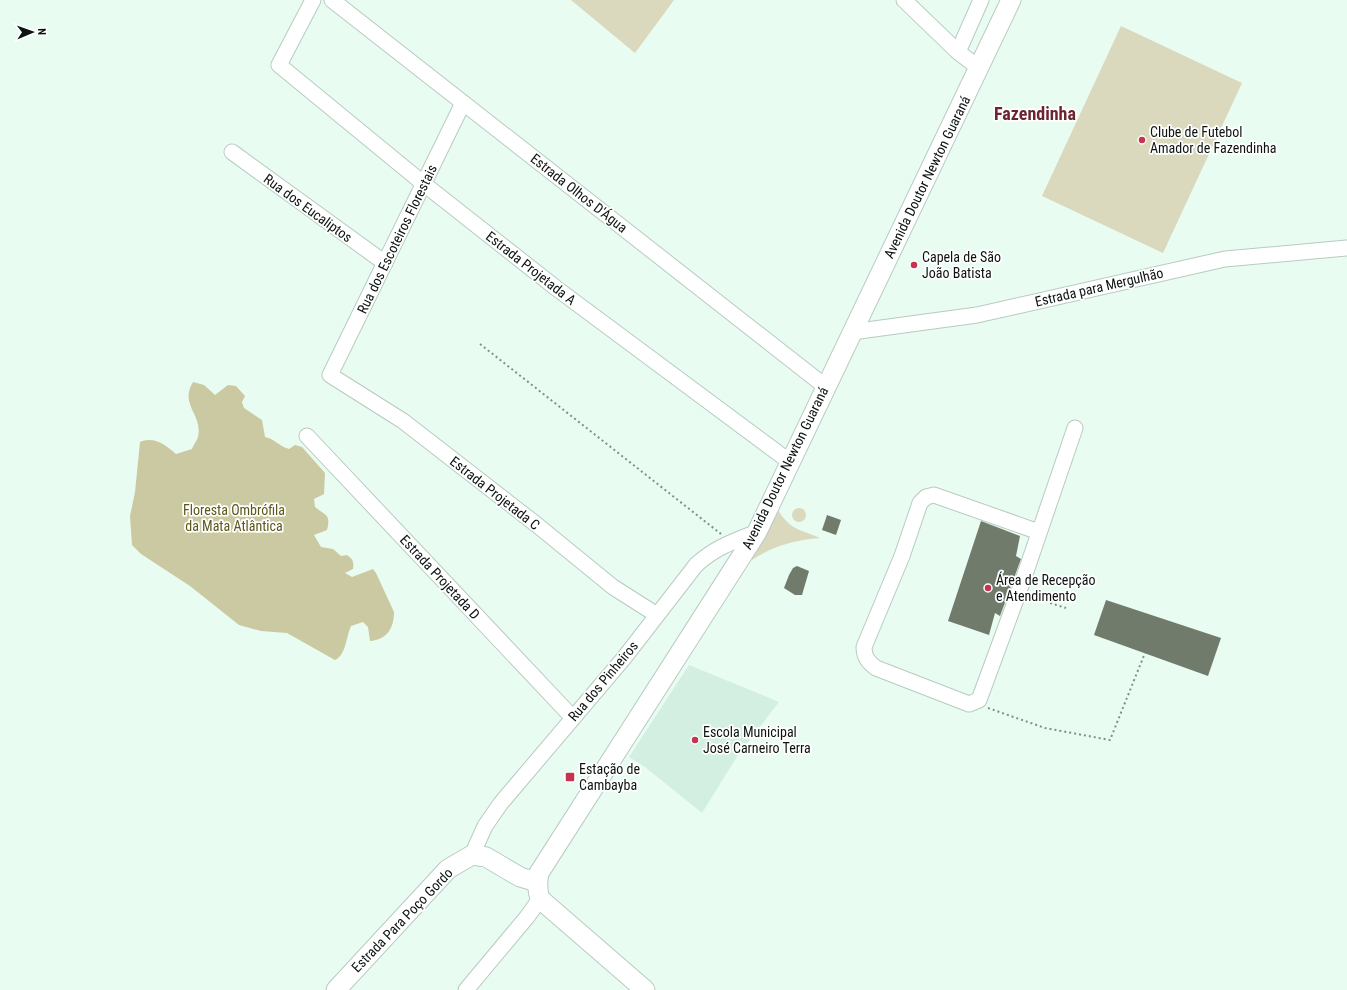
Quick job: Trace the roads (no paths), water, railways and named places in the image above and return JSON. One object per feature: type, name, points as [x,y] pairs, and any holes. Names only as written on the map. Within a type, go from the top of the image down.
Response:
[{"type":"main road","name":"Avenida Doutor Newton Guaraná","points":[[539,891],[539,874],[757,532],[1011,0]]},
{"type":"main road","points":[[472,855],[486,857],[520,877],[539,891],[645,990]]},
{"type":"main road","name":"Estrada Para Poço Gordo","points":[[336,990],[448,869],[472,855]]},
{"type":"street","name":"Estrada Projetada A","points":[[313,0],[279,65],[424,184],[568,297],[790,462]]},
{"type":"street","name":"Estrada Olhos D'Água","points":[[332,0],[826,387]]},
{"type":"street","points":[[904,0],[958,52],[979,68]]},
{"type":"street","points":[[958,52],[981,0]]},
{"type":"street","name":"Rua dos Escoteiros Florestais","points":[[330,375],[463,103]]},
{"type":"street","name":"Rua dos Eucaliptos","points":[[232,152],[384,263]]},
{"type":"street","name":"Estrada para Mergulhão","points":[[852,332],[977,315],[1225,259],[1347,248]]},
{"type":"street","name":"Estrada Projetada C","points":[[330,375],[403,422],[538,526],[613,587],[657,615]]},
{"type":"street","points":[[1040,532],[934,495],[926,497],[920,503],[902,556],[864,647],[864,655],[869,662],[876,668],[969,704],[979,700],[1040,532],[1075,428]]},
{"type":"street","name":"Estrada Projetada D","points":[[307,436],[573,718]]},
{"type":"street","name":"Rua dos Pinheiros","points":[[472,855],[485,826],[501,803],[624,658],[696,565],[708,554],[731,542],[757,532]]},
{"type":"street","points":[[466,990],[527,917],[539,891]]},
{"type":"place","name":"Clube de Futebol Amador de Fazendinha","points":[[1142,140]]},
{"type":"place","name":"Capela de São João Batista","points":[[914,265]]},
{"type":"place","name":"Área de Recepção e Atendimento","points":[[988,588]]},
{"type":"place","name":"Escola Municipal José Carneiro Terra","points":[[695,740]]},
{"type":"place","name":"Estação de Cambayba","points":[[570,777]]},
{"type":"district","name":"Fazendinha","points":[[1035,113]]},
{"type":"park label","name":"Floresta Ombrófila da Mata Atlântica","points":[[234,518]]}]
